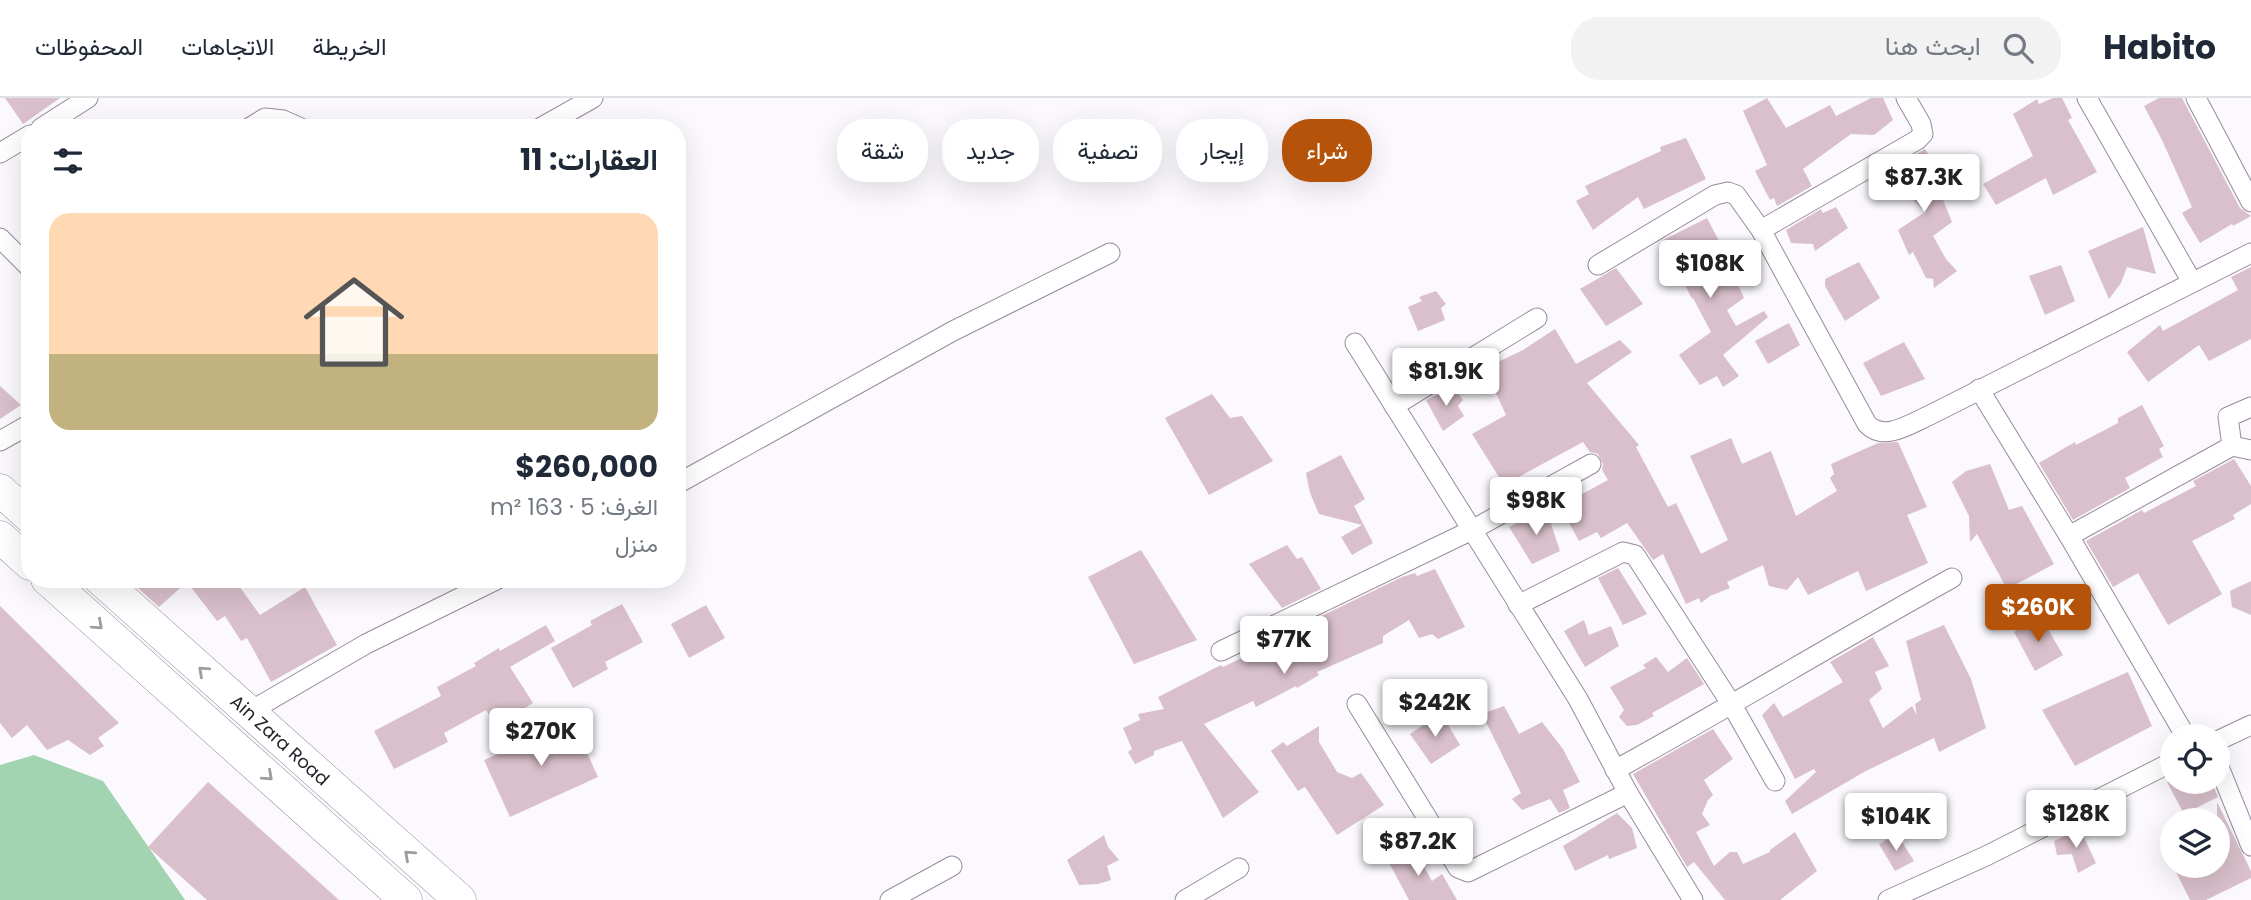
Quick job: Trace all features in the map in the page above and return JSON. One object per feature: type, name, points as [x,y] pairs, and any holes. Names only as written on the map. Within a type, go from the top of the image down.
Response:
[{"type":"main road","points":[[0,491],[21,509]]},
{"type":"main road","points":[[0,537],[21,556]]},
{"type":"main road","name":"Ain Zara Road","points":[[57,588],[406,900]]},
{"type":"main road","name":"Ain Zara Road","points":[[110,588],[460,900]]},
{"type":"street","points":[[55,119],[88,98]]},
{"type":"street","points":[[556,119],[593,98]]},
{"type":"street","points":[[1761,230],[1917,140],[1923,134],[1922,124],[1906,98]]},
{"type":"street","points":[[2087,98],[2192,282]]},
{"type":"street","points":[[2196,98],[2251,202]]},
{"type":"street","points":[[0,153],[21,140]]},
{"type":"street","points":[[1598,265],[1715,195],[1728,192],[1736,195],[1761,230],[1856,405],[1872,429],[1882,433],[1892,432],[1930,415],[2251,253]]},
{"type":"street","points":[[0,238],[21,258]]},
{"type":"street","points":[[686,479],[953,331],[1110,253]]},
{"type":"street","points":[[1394,406],[1537,318]]},
{"type":"street","points":[[1355,343],[1578,699],[1628,793],[1693,900]]},
{"type":"street","points":[[1979,388],[2178,724]]},
{"type":"street","points":[[2069,536],[2241,448],[2228,417],[2251,407]]},
{"type":"street","points":[[0,441],[21,429]]},
{"type":"street","points":[[1221,652],[1472,530],[1591,464]]},
{"type":"street","points":[[1518,605],[1623,552],[1635,555],[1732,705],[1775,781]]},
{"type":"street","points":[[1615,770],[1952,578]]},
{"type":"street","points":[[249,712],[366,645],[480,588]]},
{"type":"street","points":[[1357,704],[1462,871],[1468,872],[1506,855],[1628,793]]},
{"type":"street","points":[[2230,734],[2251,724]]},
{"type":"street","points":[[1888,900],[1986,856],[2160,768]]},
{"type":"street","points":[[2230,794],[2251,846]]},
{"type":"street","points":[[890,900],[952,866]]},
{"type":"street","points":[[1185,900],[1239,868]]},
{"type":"green space","points":[[34,755],[103,781],[185,900],[0,900],[0,765]]},
{"type":"building","points":[[5,98],[60,98],[30,119],[21,121]]},
{"type":"building","points":[[1767,98],[1786,128],[1830,105],[1836,116],[1871,98],[1883,98],[1893,120],[1874,135],[1851,134],[1803,169],[1812,186],[1777,206],[1774,198],[1770,200],[1755,171],[1767,165],[1743,111]]},
{"type":"building","points":[[2053,98],[2062,98],[2072,118],[2068,120],[2097,172],[2053,195],[2046,178],[1996,205],[1983,184],[2033,156],[2013,114],[2037,99],[2039,104]]},
{"type":"building","points":[[2159,98],[2182,98],[2240,208],[2251,216],[2200,243],[2182,213],[2192,207],[2144,106]]},
{"type":"building","points":[[1686,138],[1706,179],[1644,209],[1638,197],[1593,230],[1576,201],[1589,194],[1585,186],[1661,151],[1660,147]]},
{"type":"building","points":[[1925,149],[1942,175],[1935,180],[1952,222],[1933,236],[1946,259],[1957,271],[1934,288],[1933,279],[1926,278],[1913,252],[1909,255],[1898,230],[1925,212],[1903,189],[1894,191],[1884,173]]},
{"type":"building","points":[[1836,207],[1848,228],[1815,251],[1813,244],[1791,243],[1786,230],[1821,209],[1823,213]]},
{"type":"building","points":[[1707,218],[1731,264],[1729,265],[1744,298],[1727,310],[1736,326],[1764,311],[1768,317],[1723,355],[1739,376],[1723,387],[1717,376],[1700,385],[1679,355],[1711,332],[1663,240]]},
{"type":"building","points":[[2143,227],[2156,274],[2127,267],[2121,283],[2109,299],[2088,251]]},
{"type":"building","points":[[1859,262],[1880,298],[1845,321],[1825,286],[1825,279]]},
{"type":"building","points":[[2061,265],[2075,301],[2045,315],[2029,276]]},
{"type":"building","points":[[2251,267],[2251,339],[2209,361],[2199,345],[2148,382],[2127,352],[2160,325],[2163,331],[2238,290],[2231,277]]},
{"type":"building","points":[[1616,268],[1643,304],[1606,326],[1580,289]]},
{"type":"building","points":[[1436,291],[1446,304],[1441,308],[1445,320],[1418,331],[1408,307],[1422,301],[1419,297]]},
{"type":"building","points":[[1789,323],[1800,345],[1768,364],[1755,341]]},
{"type":"building","points":[[1555,329],[1576,364],[1620,340],[1632,352],[1587,383],[1639,445],[1636,447],[1668,507],[1676,503],[1701,554],[1728,540],[1690,456],[1731,438],[1742,464],[1771,451],[1796,516],[1837,491],[1830,478],[1834,474],[1831,464],[1878,443],[1898,442],[1927,507],[1907,515],[1928,563],[1866,591],[1858,571],[1808,595],[1798,577],[1787,590],[1769,586],[1763,565],[1727,582],[1730,588],[1701,603],[1699,598],[1686,604],[1663,554],[1653,560],[1627,523],[1601,538],[1597,532],[1579,541],[1560,506],[1608,480],[1598,454],[1590,452],[1583,442],[1504,485],[1472,434],[1506,415],[1488,376],[1500,367],[1498,362],[1523,350]]},
{"type":"building","points":[[1904,342],[1925,379],[1881,396],[1863,363]]},
{"type":"building","points":[[0,386],[21,405],[0,419]]},
{"type":"building","points":[[1454,387],[1463,400],[1458,406],[1464,416],[1443,431],[1426,400]]},
{"type":"building","points":[[1212,394],[1230,418],[1242,416],[1273,461],[1209,495],[1165,418]]},
{"type":"building","points":[[2142,405],[2164,446],[2159,449],[2163,457],[2125,478],[2130,488],[2073,520],[2039,463],[2075,442],[2076,445],[2118,423],[2118,418]]},
{"type":"building","points":[[1341,455],[1365,499],[1354,506],[1373,543],[1352,555],[1341,537],[1362,525],[1319,514],[1310,493],[1306,473]]},
{"type":"building","points":[[2234,459],[2251,486],[2251,504],[2233,515],[2235,519],[2192,541],[2222,594],[2168,625],[2138,573],[2113,587],[2086,541],[2142,510],[2144,513],[2196,486],[2193,481]]},
{"type":"building","points":[[1990,464],[2009,510],[2022,506],[2054,564],[2007,589],[1977,534],[1970,542],[1969,516],[1952,482],[1966,471]]},
{"type":"building","points":[[1546,509],[1560,551],[1532,564],[1509,527]]},
{"type":"building","points":[[1287,545],[1297,559],[1302,557],[1321,589],[1282,608],[1249,564]]},
{"type":"building","points":[[1141,550],[1197,640],[1134,664],[1088,577]]},
{"type":"building","points":[[1618,568],[1647,614],[1623,625],[1598,578]]},
{"type":"building","points":[[1435,569],[1465,627],[1438,639],[1432,634],[1419,638],[1409,620],[1383,636],[1383,643],[1317,672],[1319,675],[1297,688],[1296,686],[1256,707],[1253,701],[1204,724],[1259,792],[1223,818],[1182,741],[1154,751],[1154,755],[1135,764],[1128,752],[1132,749],[1123,728],[1140,720],[1138,714],[1164,709],[1158,697],[1402,577],[1415,573],[1417,576]]},
{"type":"building","points":[[2251,581],[2251,615],[2232,607],[2230,591]]},
{"type":"building","points":[[138,588],[180,588],[159,607]]},
{"type":"building","points":[[192,588],[240,588],[260,615],[306,588],[337,645],[271,682],[247,638],[241,641],[225,616],[217,621]]},
{"type":"building","points":[[622,604],[643,642],[605,662],[608,669],[573,688],[551,648],[592,625],[590,621]]},
{"type":"building","points":[[706,605],[725,638],[689,658],[671,624]]},
{"type":"building","points":[[0,606],[119,723],[98,738],[104,746],[90,755],[68,740],[47,750],[27,725],[12,738],[0,723]]},
{"type":"building","points":[[2041,617],[2063,655],[2035,671],[2014,632]]},
{"type":"building","points":[[1584,620],[1589,635],[1611,626],[1619,646],[1585,667],[1564,631]]},
{"type":"building","points":[[546,625],[555,641],[510,667],[533,703],[496,726],[486,710],[444,733],[448,742],[394,769],[374,731],[441,696],[437,687],[476,666],[474,663]]},
{"type":"building","points":[[1944,625],[1971,679],[1986,728],[1939,752],[1934,738],[1864,772],[1792,814],[1785,801],[1816,772],[1814,769],[1795,779],[1762,715],[1774,703],[1783,717],[1843,682],[1830,662],[1873,637],[1889,666],[1875,672],[1882,689],[1869,700],[1883,728],[1912,706],[1917,715],[1915,704],[1921,700],[1906,641]]},
{"type":"building","points":[[1656,657],[1668,672],[1687,658],[1704,684],[1652,713],[1654,716],[1637,725],[1627,726],[1619,717],[1624,710],[1610,687],[1646,668],[1643,665]]},
{"type":"building","points":[[2128,672],[2152,726],[2075,766],[2042,710]]},
{"type":"building","points":[[1504,706],[1519,734],[1542,722],[1563,749],[1580,782],[1563,790],[1570,808],[1559,813],[1550,799],[1522,810],[1512,799],[1521,793],[1482,714]]},
{"type":"building","points":[[1441,713],[1460,745],[1431,764],[1410,734]]},
{"type":"building","points":[[572,720],[598,777],[510,817],[484,760]]},
{"type":"building","points":[[1319,726],[1319,742],[1337,772],[1352,778],[1361,773],[1384,805],[1337,835],[1305,787],[1298,791],[1271,751],[1283,742],[1287,746]]},
{"type":"building","points":[[1713,729],[1733,759],[1704,780],[1713,795],[1702,814],[1710,825],[1696,832],[1714,866],[1730,852],[1737,852],[1743,864],[1770,852],[1795,832],[1817,871],[1780,900],[1725,900],[1694,862],[1687,867],[1633,774]]},
{"type":"building","points":[[208,782],[339,900],[207,900],[148,847]]},
{"type":"building","points":[[2173,794],[2217,794],[2218,797],[2196,808],[2181,808]]},
{"type":"building","points":[[1617,813],[1632,828],[1637,848],[1609,859],[1608,855],[1575,871],[1563,846]]},
{"type":"building","points":[[2230,828],[2251,871],[2251,878],[2206,900],[2190,900],[2179,878],[2230,878]]},
{"type":"building","points":[[2080,829],[2096,863],[2078,873],[2072,854],[2057,855],[2054,841]]},
{"type":"building","points":[[1897,834],[1914,861],[1895,871],[1879,844]]},
{"type":"building","points":[[1104,835],[1108,847],[1119,860],[1107,866],[1111,880],[1079,885],[1067,860]]},
{"type":"building","points":[[1412,845],[1432,881],[1442,874],[1457,900],[1409,900],[1387,859]]}]
